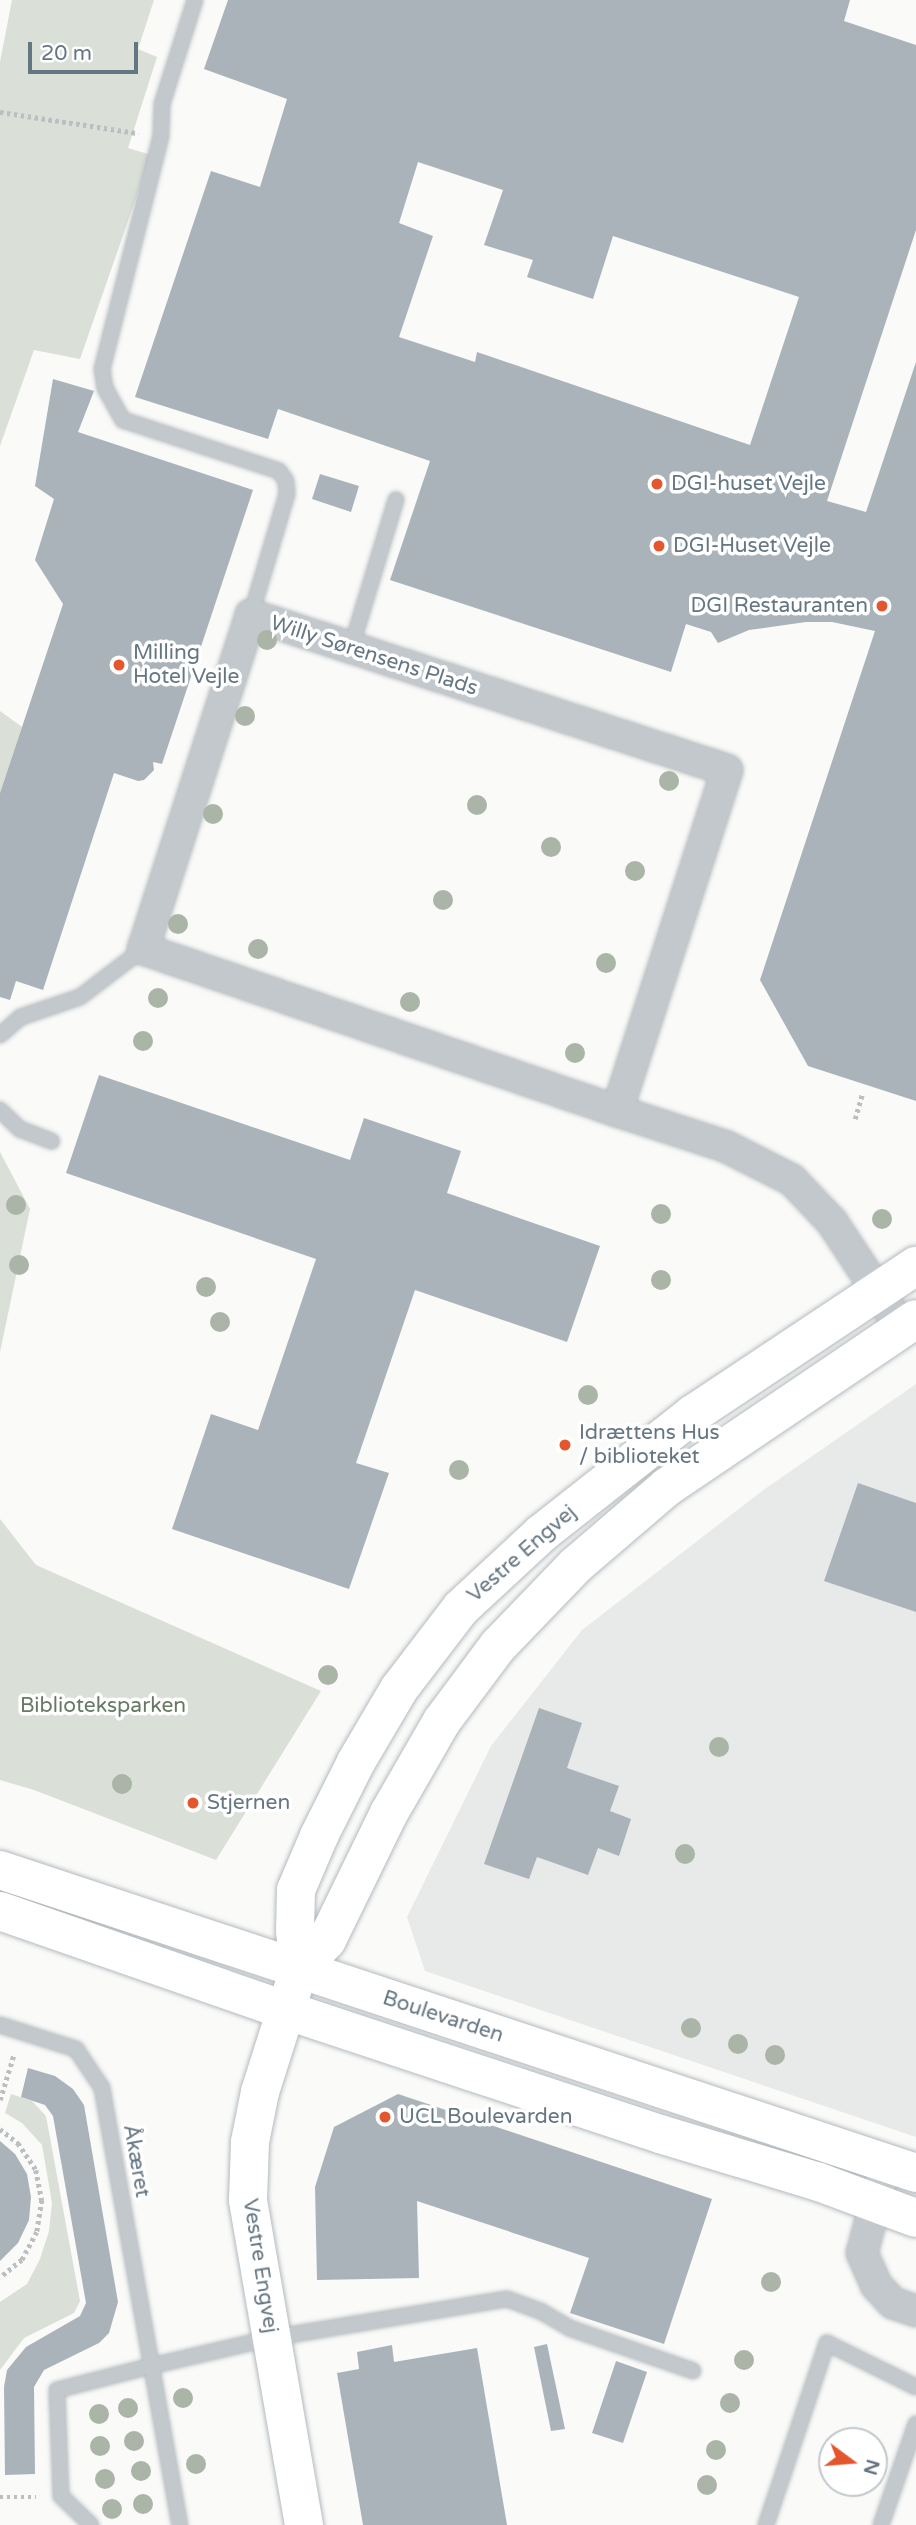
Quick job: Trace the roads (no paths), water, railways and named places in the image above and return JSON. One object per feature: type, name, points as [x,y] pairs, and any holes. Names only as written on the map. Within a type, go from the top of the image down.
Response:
[{"type":"street","name":"Willy Sørensens Plads","points":[[143,949],[251,615],[727,770],[617,1111]]},
{"type":"street","points":[[143,949],[725,1146],[792,1180],[832,1222],[877,1292],[909,1323]]},
{"type":"street","name":"Vestre Engvej","points":[[304,2525],[248,2200],[250,2142],[260,2092],[299,1969],[295,1931],[296,1890],[318,1836],[356,1762],[400,1689],[461,1608],[542,1533],[693,1414],[916,1266]]},
{"type":"street","name":"Vestre Engvej","points":[[299,1969],[327,1940],[345,1909],[388,1813],[442,1721],[498,1646],[576,1565],[667,1487],[909,1323]]},
{"type":"street","name":"Boulevarden","points":[[0,1870],[299,1969],[825,2164],[875,2204],[916,2218]]},
{"type":"street","name":"Boulevarden","points":[[0,1911],[285,2010],[660,2134],[825,2164],[901,2168]]},
{"type":"street","name":"Boulevarden","points":[[901,2168],[875,2204],[862,2253],[876,2285],[884,2294],[893,2303],[916,2311]]},
{"type":"lane","points":[[195,0],[162,104],[161,136],[102,369],[104,388],[123,419],[279,471],[286,481],[287,494],[251,615]]},
{"type":"lane","points":[[351,648],[396,500]]},
{"type":"lane","points":[[0,1035],[21,1017],[80,997],[143,949]]},
{"type":"lane","points":[[0,1110],[20,1129],[52,1141]]},
{"type":"lane","name":"Åkæret","points":[[0,2025],[76,2049],[102,2088],[180,2525]]},
{"type":"lane","points":[[91,2525],[61,2496],[57,2390],[271,2338],[507,2299],[542,2312],[572,2329],[693,2371]]},
{"type":"lane","points":[[766,2525],[827,2343],[916,2387]]},
{"type":"lane","points":[[881,2525],[916,2424]]},
{"type":"place","name":"DGI-huset Vejle","points":[[657,484]]},
{"type":"place","name":"DGI-Huset Vejle","points":[[659,546]]},
{"type":"place","name":"DGI Restauranten","points":[[882,606]]},
{"type":"place","name":"Milling Hotel Vejle","points":[[119,665]]},
{"type":"place","name":"Idrættens Hus / biblioteket","points":[[565,1445]]},
{"type":"place","name":"Stjernen","points":[[193,1803]]},
{"type":"place","name":"UCL Boulevarden","points":[[385,2117]]},
{"type":"park label","name":"Biblioteksparken","points":[[103,1706]]}]
